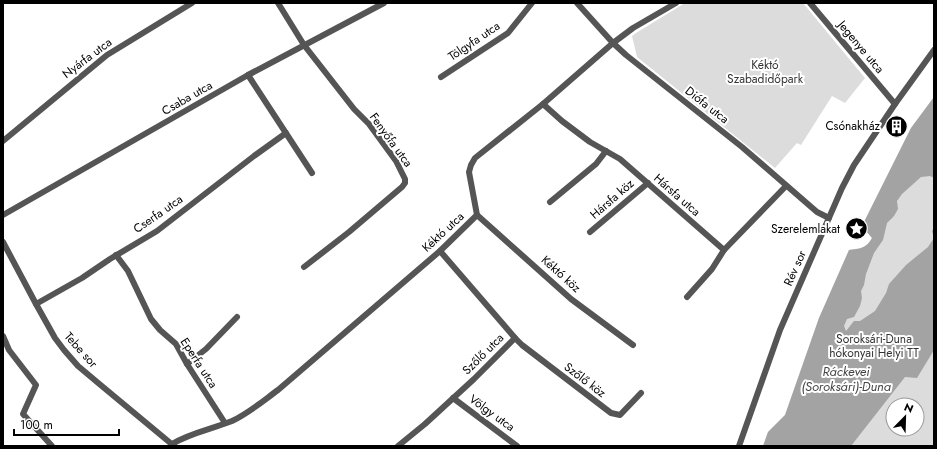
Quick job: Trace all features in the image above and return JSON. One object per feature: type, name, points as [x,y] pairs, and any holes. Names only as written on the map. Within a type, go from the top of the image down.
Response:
[{"type":"street","name":"Nyárfa utca","points":[[3,142],[107,55],[192,3]]},
{"type":"street","points":[[278,3],[304,44]]},
{"type":"street","name":"Csaba utca","points":[[3,215],[248,74],[384,3]]},
{"type":"street","name":"Tölgyfa utca","points":[[441,77],[508,33],[532,3]]},
{"type":"street","name":"Diófa utca","points":[[577,3],[613,43],[626,55],[736,142],[817,212],[829,218]]},
{"type":"street","name":"Kéktó utca","points":[[173,445],[182,438],[243,416],[278,390],[440,251],[477,214],[469,172],[475,158],[543,104],[613,43],[633,28],[676,3]]},
{"type":"street","name":"Jegenye utca","points":[[810,3],[895,104]]},
{"type":"street","name":"Fenyőfa utca","points":[[304,44],[354,109],[369,124],[396,161],[405,179],[405,183],[402,187],[349,232],[304,267]]},
{"type":"street","name":"Rév sor","points":[[739,446],[780,330],[842,188],[854,165],[934,50]]},
{"type":"street","points":[[248,74],[312,173]]},
{"type":"street","name":"Hársfa utca","points":[[543,104],[584,138],[620,158],[724,250]]},
{"type":"street","name":"Cserfa utca","points":[[36,304],[82,278],[116,255],[157,231],[206,192],[286,133]]},
{"type":"street","points":[[550,202],[596,164],[606,151]]},
{"type":"street","name":"Hársfa köz","points":[[590,232],[648,183]]},
{"type":"street","points":[[687,297],[712,269],[724,250],[786,186]]},
{"type":"street","name":"Kéktó köz","points":[[477,214],[571,299],[633,345]]},
{"type":"street","name":"Tebe sor","points":[[3,242],[55,338],[78,366],[173,445]]},
{"type":"street","name":"Szőlő utca","points":[[398,446],[425,424],[474,379],[515,338],[440,251]]},
{"type":"street","name":"Eperfa utca","points":[[116,255],[128,271],[151,319],[160,330],[176,344],[225,423]]},
{"type":"street","points":[[187,364],[206,349],[237,317]]},
{"type":"street","points":[[3,336],[9,350],[36,385],[24,414],[52,446]]},
{"type":"street","name":"Szőlő köz","points":[[515,338],[522,345],[611,413],[620,416],[641,393]]},
{"type":"street","name":"Völgy utca","points":[[453,398],[517,446]]},
{"type":"green space","name":"Kéktó Szabadidőpark","points":[[685,3],[803,3],[865,78],[845,103],[832,96],[801,145],[797,143],[775,168],[637,57],[632,36]]},
{"type":"green space","name":"Ráckevei (Soroksári)-Duna","points":[[934,97],[934,446],[763,446],[768,432],[785,415],[819,318],[849,250],[865,246],[872,238],[862,226],[911,128]]},
{"type":"water","name":"Ráckevei (Soroksári)-Duna","points":[[934,97],[934,178],[930,176],[921,177],[902,194],[897,201],[898,209],[887,223],[883,240],[874,253],[866,274],[861,291],[862,298],[860,306],[854,317],[847,319],[844,326],[846,331],[854,321],[860,321],[875,311],[886,293],[889,284],[906,265],[928,247],[934,238],[934,350],[917,378],[905,377],[889,397],[885,397],[885,403],[851,446],[763,446],[768,432],[785,415],[819,318],[849,250],[865,246],[872,238],[862,226],[911,128]]},
{"type":"water","points":[[934,227],[934,238],[932,231]]},
{"type":"place","name":"Csónakház","points":[[896,126]]},
{"type":"place","name":"Szerelemlakat","points":[[856,229]]},
{"type":"park label","name":"Soroksári-Duna hókonyai Helyi TT","points":[[874,346]]}]
